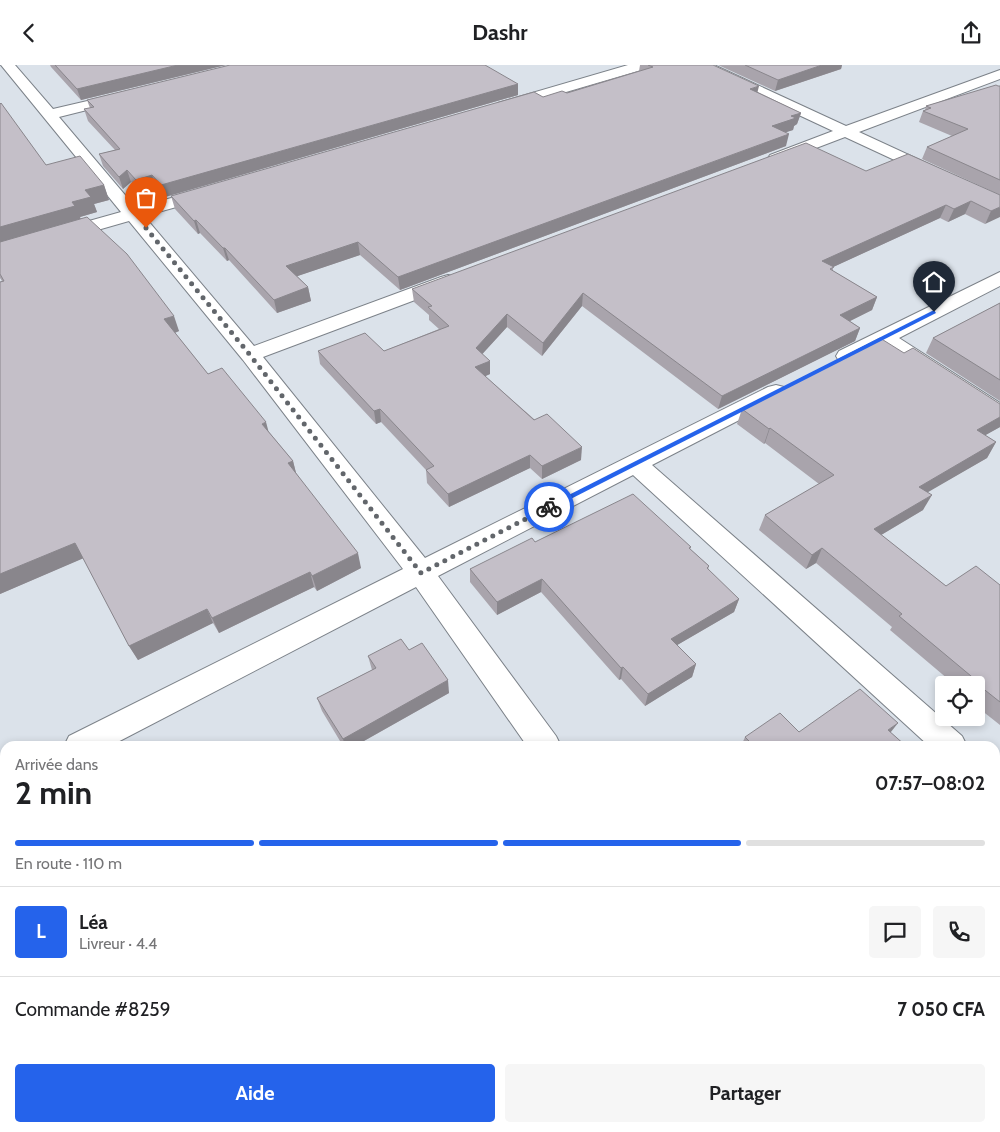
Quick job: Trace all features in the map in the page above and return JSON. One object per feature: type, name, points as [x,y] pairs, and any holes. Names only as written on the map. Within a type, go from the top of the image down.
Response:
[{"type":"street","points":[[8,65],[51,114],[250,355],[421,573],[542,741]]},
{"type":"street","points":[[491,109],[643,65]]},
{"type":"street","points":[[703,65],[1000,204]]},
{"type":"street","points":[[762,164],[1000,74]]},
{"type":"street","points":[[51,114],[137,93]]},
{"type":"street","points":[[0,252],[228,187]]},
{"type":"street","points":[[250,355],[464,275]]},
{"type":"street","points":[[824,367],[1000,278]]},
{"type":"street","points":[[884,337],[1000,413]]},
{"type":"street","points":[[90,741],[798,381]]},
{"type":"street","points":[[634,463],[945,741]]},
{"type":"building","points":[[55,65],[178,65],[77,89]]},
{"type":"building","points":[[230,65],[485,65],[518,84],[161,185],[152,175],[136,180],[127,170],[119,177],[99,154],[120,149],[84,109],[94,107],[87,100]]},
{"type":"building","points":[[648,65],[713,65],[759,86],[750,89],[801,113],[791,116],[796,118],[772,126],[789,134],[398,277],[358,242],[286,266],[308,287],[274,300],[225,248],[196,220],[194,221],[171,196],[534,92],[543,97],[562,91],[567,93],[653,67]]},
{"type":"building","points":[[745,65],[822,65],[778,80]]},
{"type":"building","points":[[996,85],[1000,86],[1000,180],[927,147],[968,129],[923,111],[931,108],[926,106]]},
{"type":"building","points":[[1,103],[46,165],[80,156],[104,185],[85,190],[91,197],[72,202],[75,206],[0,227]]},
{"type":"building","points":[[806,143],[866,171],[908,154],[1000,195],[1000,207],[991,211],[971,201],[954,209],[946,205],[822,261],[834,267],[830,269],[877,297],[840,315],[860,328],[722,396],[583,293],[543,343],[507,314],[476,348],[490,361],[475,367],[534,420],[547,414],[582,447],[542,466],[530,455],[448,494],[426,470],[434,466],[380,409],[374,411],[318,351],[365,333],[384,351],[449,326],[428,307],[432,306],[412,289]]},
{"type":"building","points":[[87,217],[127,254],[174,316],[164,319],[208,374],[222,368],[266,422],[262,424],[293,461],[288,463],[358,553],[312,576],[310,572],[212,618],[207,609],[129,646],[75,543],[0,574],[0,282],[4,281],[0,274],[0,242]]},
{"type":"building","points":[[1000,303],[1000,380],[933,338]]},
{"type":"building","points":[[880,338],[904,353],[913,348],[1000,404],[1000,417],[977,430],[996,442],[919,487],[932,495],[874,529],[946,586],[976,566],[1000,585],[1000,702],[985,690],[985,676],[971,676],[899,616],[902,614],[822,548],[812,555],[765,515],[834,475],[742,409]]},
{"type":"building","points":[[633,494],[691,547],[689,548],[709,566],[707,568],[739,599],[671,639],[696,664],[648,694],[623,667],[621,668],[542,579],[497,602],[470,569],[532,538],[535,542]]},
{"type":"building","points":[[401,639],[409,650],[422,643],[448,680],[343,739],[317,698],[376,668],[368,656]]},
{"type":"building","points":[[860,689],[898,723],[888,730],[900,741],[749,741],[745,737],[780,713],[799,732]]},
{"type":"way so far","points":[[146,228],[250,355],[421,573],[549,507]]},
{"type":"route","points":[[549,507],[934,312]]}]
